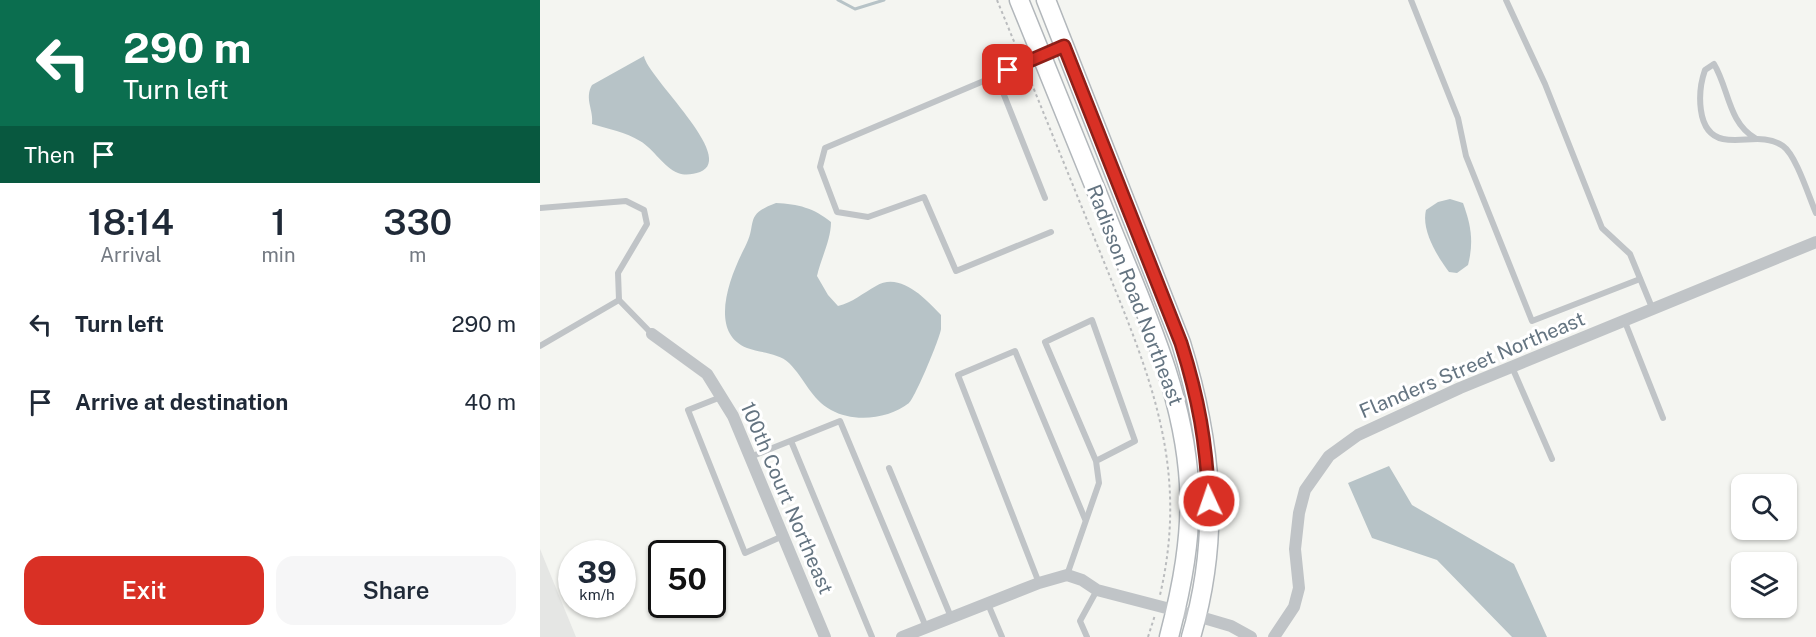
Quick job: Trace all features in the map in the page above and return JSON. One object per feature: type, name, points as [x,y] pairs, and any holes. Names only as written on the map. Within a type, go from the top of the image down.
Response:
[{"type":"main road","name":"Radisson Road Northeast","points":[[1019,0],[1149,322],[1179,411],[1189,484],[1189,524],[1185,564],[1176,611],[1168,637]]},
{"type":"main road","name":"Radisson Road Northeast","points":[[1046,0],[1181,343],[1194,386],[1206,443],[1210,521],[1206,572],[1191,637]]},
{"type":"street","name":"Flanders Street Northeast","points":[[1274,637],[1294,607],[1299,588],[1295,549],[1299,513],[1305,490],[1329,456],[1358,435],[1460,388],[1816,242]]},
{"type":"street","name":"100th Court Northeast","points":[[652,334],[708,374],[734,416],[825,637]]},
{"type":"street","points":[[908,636],[1039,583],[1067,575],[1082,580],[1097,590],[1231,626],[1251,637]]},
{"type":"lane","points":[[1411,0],[1458,118],[1466,156],[1532,321],[1640,279]]},
{"type":"lane","points":[[1506,0],[1545,84],[1602,228],[1630,254],[1653,310]]},
{"type":"lane","points":[[1051,232],[956,271],[924,197],[868,217],[837,212],[820,167],[825,148],[1064,46]]},
{"type":"lane","points":[[1755,138],[1722,139],[1709,130],[1699,96],[1705,70],[1714,64],[1725,82],[1734,118],[1743,131],[1755,138],[1783,146],[1792,159],[1816,213]]},
{"type":"lane","points":[[996,75],[1045,198]]},
{"type":"lane","points":[[540,208],[626,201],[644,210],[647,224],[618,273],[619,300],[652,334]]},
{"type":"lane","points":[[540,346],[619,300]]},
{"type":"lane","points":[[1067,575],[1099,483],[1096,461],[1045,342],[1092,320],[1135,441],[1096,461]]},
{"type":"lane","points":[[1625,322],[1663,418]]},
{"type":"lane","points":[[1039,583],[958,375],[1015,351],[1085,519]]},
{"type":"lane","points":[[1512,367],[1552,459]]},
{"type":"lane","points":[[721,396],[688,410],[745,553],[783,536]]},
{"type":"lane","points":[[750,457],[840,421],[926,627]]},
{"type":"lane","points":[[791,441],[872,637]]},
{"type":"lane","points":[[890,468],[951,617]]},
{"type":"lane","points":[[1087,637],[1080,621],[1097,590]]},
{"type":"lane","points":[[988,603],[1002,637]]},
{"type":"path","points":[[998,0],[1019,53]]},
{"type":"path","points":[[1027,71],[1141,354],[1159,409],[1168,463],[1169,505],[1167,547],[1161,591]]},
{"type":"path","points":[[1148,637],[1153,624]]},
{"type":"shaded area","points":[[644,56],[659,81],[700,135],[708,151],[709,164],[700,172],[687,175],[678,173],[635,138],[592,124],[589,95],[592,85]]},
{"type":"shaded area","points":[[1450,199],[1463,203],[1471,234],[1468,265],[1457,273],[1449,272],[1435,251],[1425,218],[1426,210],[1438,202]]},
{"type":"shaded area","points":[[776,203],[805,208],[831,222],[828,242],[817,276],[828,295],[838,306],[885,282],[894,282],[912,289],[941,315],[940,335],[927,368],[909,403],[882,416],[861,418],[840,414],[818,400],[795,369],[785,360],[747,348],[735,340],[728,329],[725,316],[729,287],[749,239],[755,216],[766,207]]},
{"type":"shaded area","points":[[1389,466],[1412,505],[1514,564],[1547,637],[1512,637],[1437,560],[1372,538],[1348,483]]},
{"type":"shaded area","points":[[540,549],[558,593],[558,618],[568,618],[576,637],[540,637]]},
{"type":"waterway","points":[[838,0],[855,9],[884,0]]},
{"type":"route","points":[[1008,70],[1064,46],[1181,343],[1194,386],[1206,443],[1209,501]]}]
